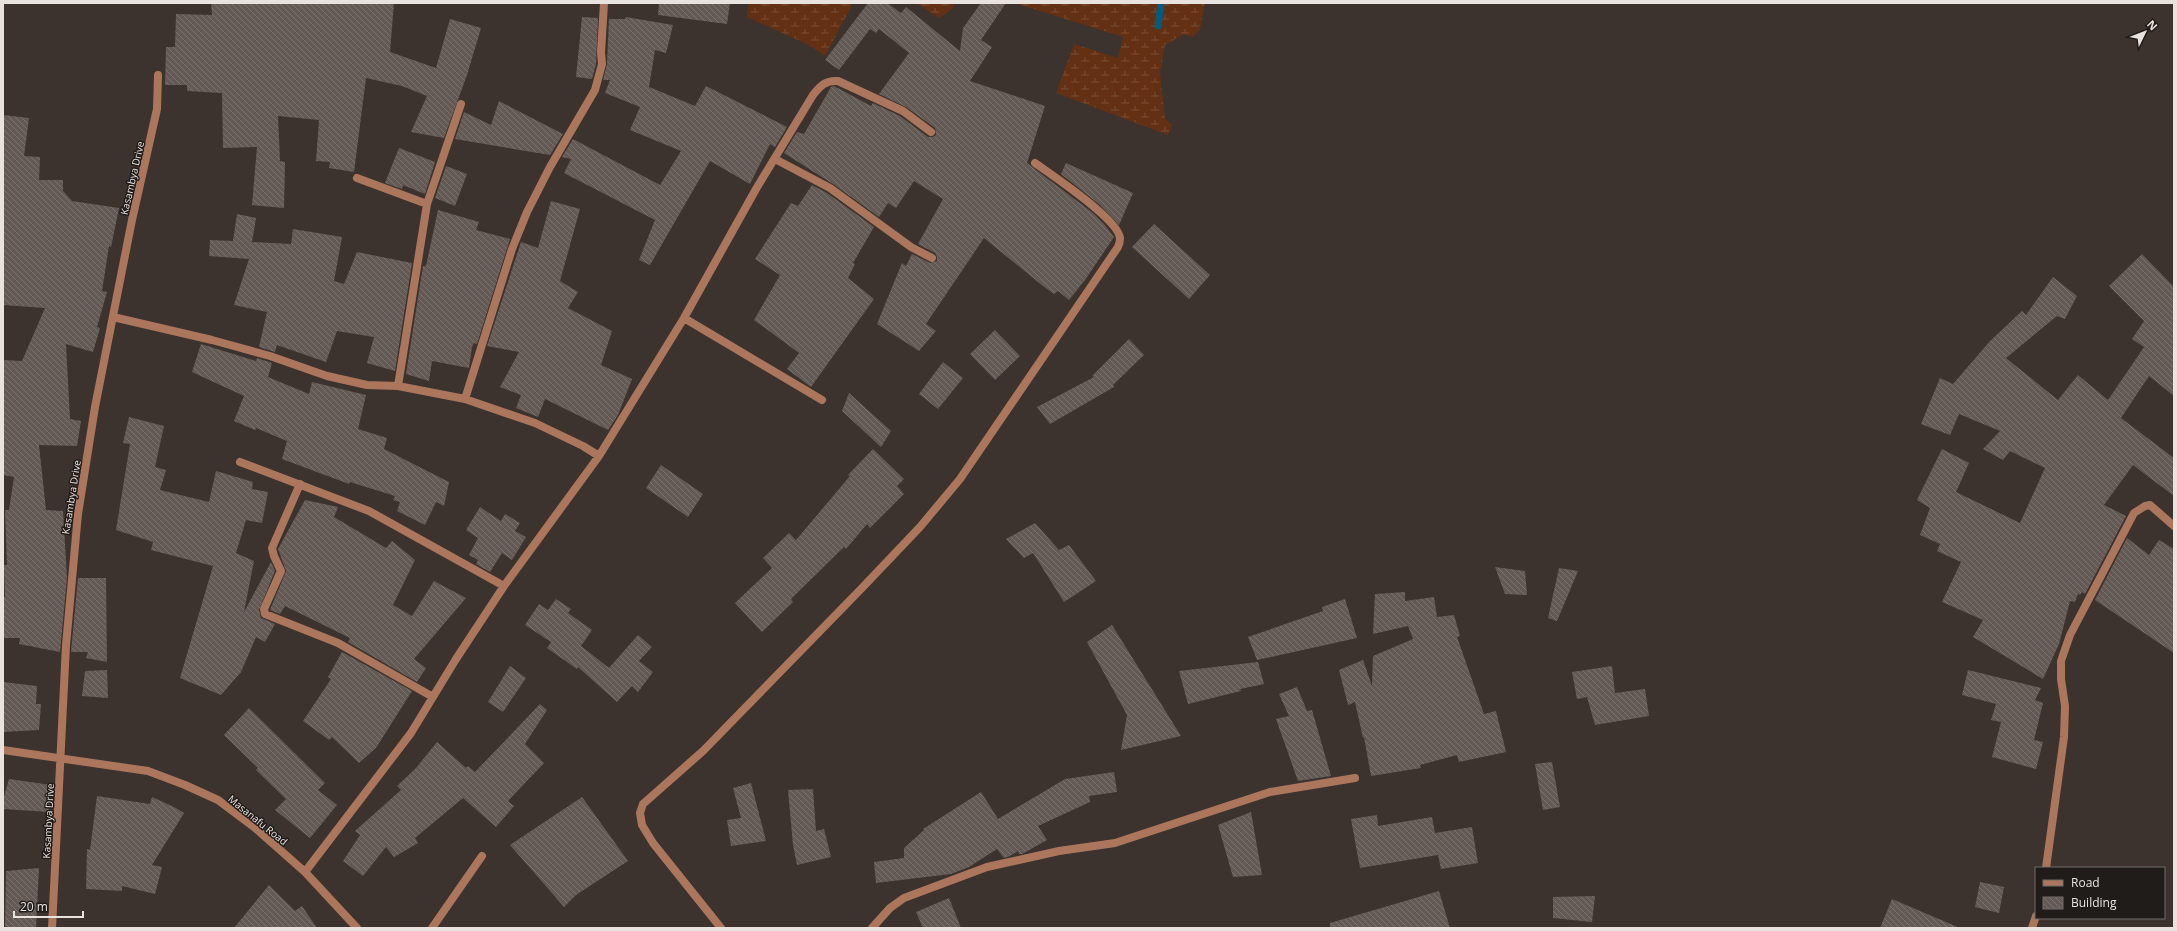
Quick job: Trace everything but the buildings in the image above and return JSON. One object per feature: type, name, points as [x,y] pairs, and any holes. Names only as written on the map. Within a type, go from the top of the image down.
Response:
[{"type":"street","points":[[465,399],[512,249],[527,212],[550,167],[595,90],[602,64],[601,52],[604,3]]},
{"type":"street","name":"Kasambya Drive","points":[[52,928],[66,645],[77,522],[95,407],[157,109],[158,75]]},
{"type":"street","points":[[305,872],[411,733],[504,586],[599,456],[684,318],[756,189],[813,94],[828,80],[838,81],[896,108],[918,121],[931,132]]},
{"type":"street","points":[[398,386],[427,204],[461,104]]},
{"type":"street","points":[[775,159],[830,188],[911,246],[932,258]]},
{"type":"street","points":[[721,928],[653,843],[642,825],[640,813],[643,804],[703,751],[856,595],[920,527],[960,479],[1118,247],[1120,237],[1099,211],[1035,163]]},
{"type":"street","points":[[357,178],[427,204]]},
{"type":"street","points":[[113,317],[212,340],[270,356],[327,376],[367,385],[398,386],[465,399],[535,423],[583,446],[599,456]]},
{"type":"street","points":[[684,318],[822,400]]},
{"type":"street","points":[[240,462],[370,511],[504,586]]},
{"type":"street","points":[[300,484],[272,548],[281,571],[264,609],[265,614],[338,643],[433,697]]},
{"type":"street","points":[[2046,867],[2064,737],[2065,706],[2061,679],[2061,661],[2070,635],[2134,513],[2145,506],[2150,505],[2174,526]]},
{"type":"street","name":"Masanafu Road","points":[[3,750],[61,757],[148,771],[185,785],[218,800],[254,826],[305,872],[357,928]]},
{"type":"street","points":[[872,928],[890,908],[904,898],[987,867],[1059,851],[1115,844],[1270,792],[1355,778]]},
{"type":"street","points":[[432,928],[482,856]]},
{"type":"green space","points":[[749,3],[853,3],[825,56],[809,45],[747,17]]},
{"type":"green space","points":[[916,3],[954,3],[952,9],[939,18]]},
{"type":"green space","points":[[1014,3],[1205,3],[1200,29],[1193,37],[1184,34],[1165,45],[1160,72],[1165,119],[1172,125],[1168,135],[1056,93],[1074,44],[1118,58],[1123,37]]},
{"type":"waterway","points":[[1158,26],[1161,3]]}]
